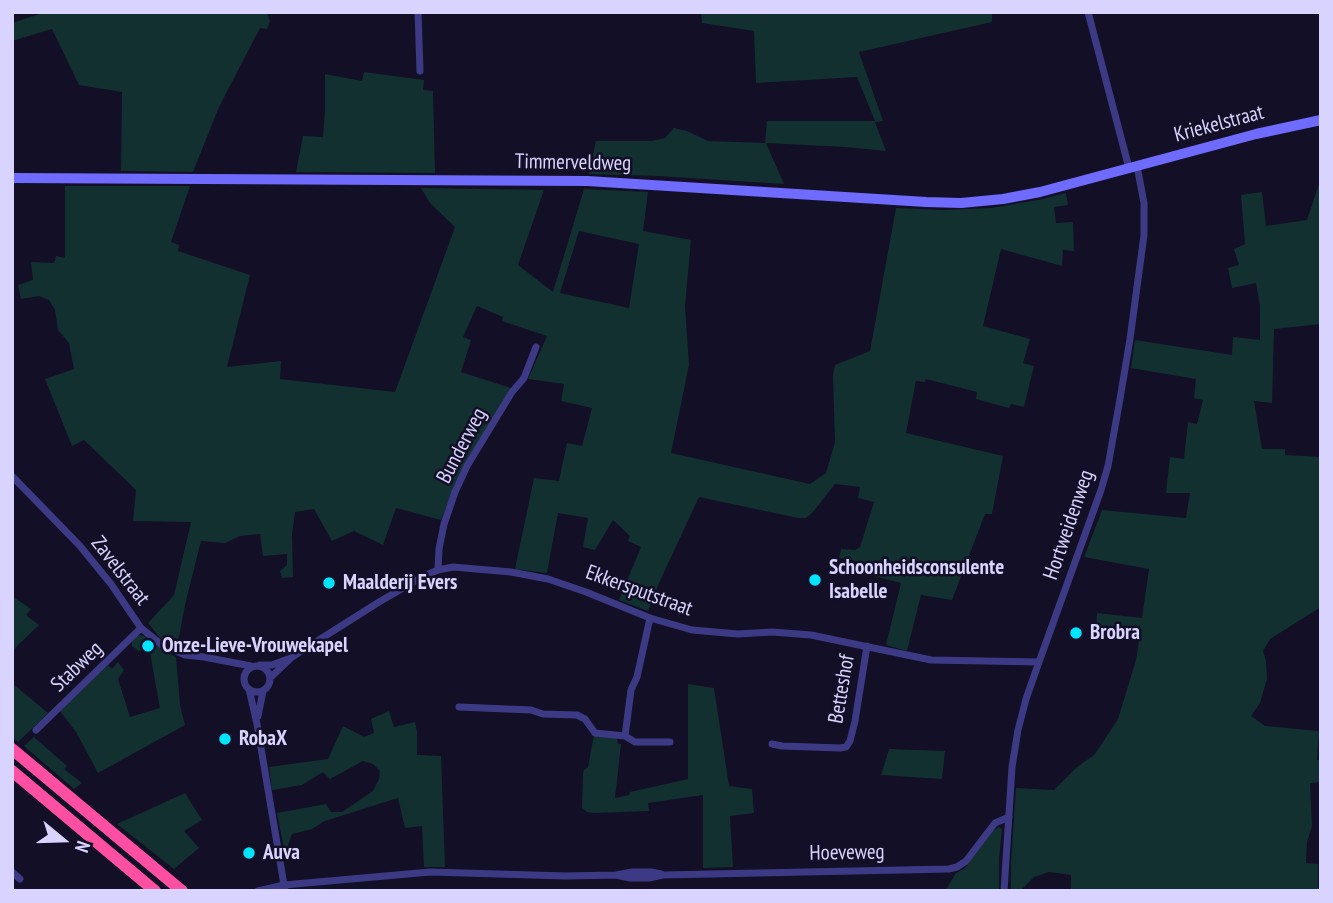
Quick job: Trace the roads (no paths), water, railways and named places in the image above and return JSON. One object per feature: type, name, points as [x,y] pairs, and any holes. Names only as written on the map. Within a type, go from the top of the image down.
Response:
[{"type":"highway","points":[[12,749],[182,891]]},
{"type":"highway","points":[[12,771],[155,891]]},
{"type":"street","points":[[418,12],[420,71]]},
{"type":"street","name":"Hortweidenweg","points":[[1004,891],[1012,767],[1018,730],[1026,699],[1108,466],[1130,339],[1144,235],[1143,191],[1133,167],[1088,12]]},
{"type":"street","name":"Kriekelstraat","points":[[1133,167],[1321,120]]},
{"type":"street","name":"Timmerveldweg","points":[[12,178],[587,181],[961,203],[1021,196],[1133,167]]},
{"type":"street","name":"Bunderweg","points":[[438,570],[444,524],[455,492],[467,466],[512,392],[524,378],[536,347]]},
{"type":"street","name":"Zavelstraat","points":[[12,476],[88,556],[141,628],[162,645],[185,655],[256,666]]},
{"type":"street","name":"Ekkersputstraat","points":[[256,666],[272,665],[292,657],[424,576],[453,567],[548,579],[650,618],[692,630],[713,633],[792,633],[931,660],[1039,662]]},
{"type":"street","points":[[625,736],[631,690],[637,677],[650,618]]},
{"type":"street","name":"Stabweg","points":[[36,730],[141,628]]},
{"type":"street","name":"Betteshof","points":[[772,744],[846,747],[855,721],[867,646]]},
{"type":"street","name":"Ekkersputstraat","points":[[271,677],[292,657]]},
{"type":"street","name":"Zavelstraat","points":[[216,660],[231,666],[243,678],[249,690],[285,888]]},
{"type":"street","points":[[243,678],[247,670],[256,666],[267,669],[271,677]]},
{"type":"street","name":"Zavelstraat","points":[[257,724],[262,691],[269,685],[271,677]]},
{"type":"street","points":[[249,690],[262,691]]},
{"type":"street","points":[[459,707],[577,715],[585,719],[595,733],[625,736],[635,741],[670,742]]},
{"type":"street","name":"Hoeveweg","points":[[258,891],[430,872],[547,876],[616,875],[632,872],[663,875],[949,869],[966,861],[995,823],[1009,817]]},
{"type":"street","points":[[12,872],[20,879]]},
{"type":"place","name":"Schoonheidsconsulente Isabelle","points":[[815,580]]},
{"type":"place","name":"Maalderij Evers","points":[[329,583]]},
{"type":"place","name":"Brobra","points":[[1076,633]]},
{"type":"place","name":"Onze-Lieve-Vrouwekapel","points":[[148,646]]},
{"type":"place","name":"RobaX","points":[[225,739]]},
{"type":"place","name":"Auva","points":[[249,853]]}]
